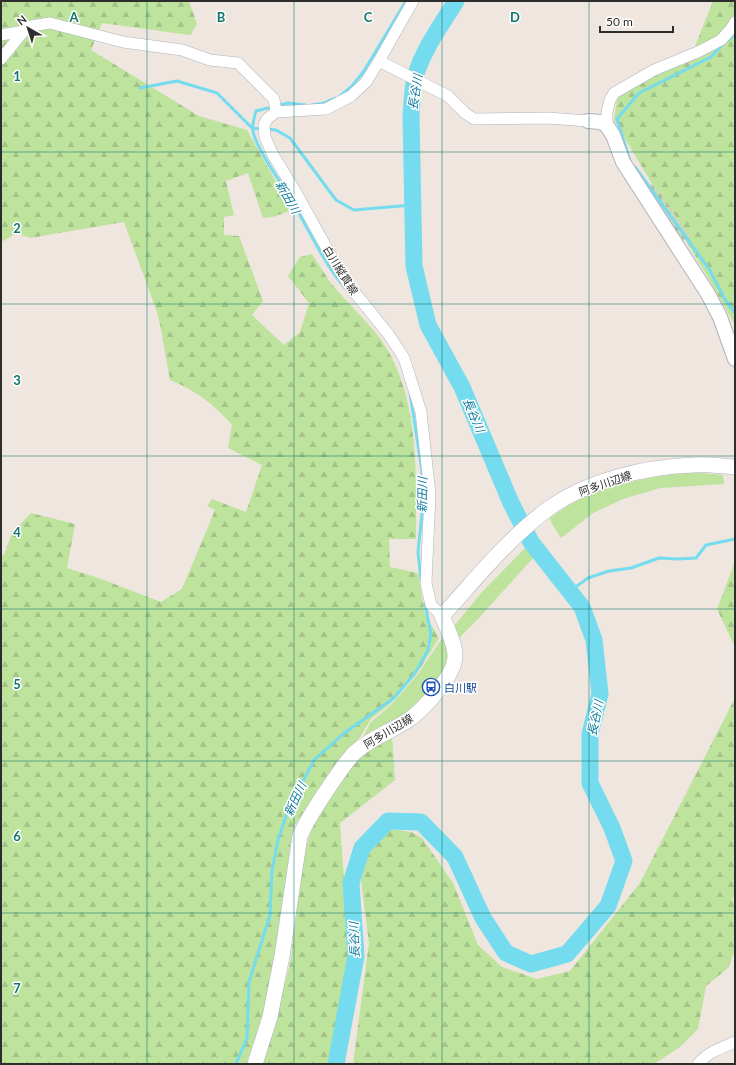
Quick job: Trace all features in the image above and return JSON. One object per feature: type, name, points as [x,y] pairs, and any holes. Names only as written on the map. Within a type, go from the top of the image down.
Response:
[{"type":"main road","name":"阿多川辺線","points":[[255,1064],[270,1017],[282,956],[300,836],[306,821],[349,758],[372,740],[419,712],[448,675],[455,658],[442,616],[517,535],[545,511],[573,494],[595,484],[634,473],[673,466],[694,465],[735,467]]},
{"type":"street","points":[[1,35],[24,30],[31,26],[50,23],[122,42],[182,50],[210,60],[238,63],[275,106],[326,109],[351,96],[366,82],[380,61],[413,1]]},
{"type":"street","points":[[607,126],[607,112],[610,100],[614,93],[654,70],[700,51],[721,40],[735,22]]},
{"type":"street","points":[[1,59],[24,30]]},
{"type":"street","points":[[380,61],[448,96],[465,114],[474,119],[548,118],[601,122],[607,126],[613,135],[623,162],[708,294],[720,317],[735,359]]},
{"type":"street","name":"白川縦貫線","points":[[275,106],[267,119],[264,128],[267,143],[273,155],[348,284],[390,335],[404,358],[421,412],[430,494],[426,583],[431,605],[442,616]]},
{"type":"street","points":[[698,1064],[702,1059],[717,1049],[735,1042]]},
{"type":"green space","points":[[1,1],[189,1],[197,24],[190,35],[102,23],[91,50],[199,116],[247,130],[292,210],[273,217],[263,218],[248,173],[226,181],[234,215],[224,217],[224,235],[239,236],[263,301],[252,315],[284,345],[300,332],[309,303],[288,276],[300,257],[312,254],[330,282],[382,341],[394,363],[403,387],[409,411],[415,463],[416,539],[389,539],[390,567],[418,573],[425,614],[439,638],[418,672],[390,704],[371,719],[360,737],[328,774],[295,825],[290,845],[280,946],[268,1000],[246,1064],[1,1064],[1,554],[4,555],[12,533],[31,513],[75,524],[67,568],[104,580],[161,602],[182,589],[215,510],[207,506],[212,499],[246,512],[262,465],[228,448],[232,425],[219,411],[196,393],[170,380],[156,309],[124,222],[30,238],[17,233],[1,242]]},
{"type":"green space","points":[[713,1],[735,1],[735,325],[614,120],[617,99],[625,89],[694,49]]},
{"type":"green space","points":[[653,183],[691,237],[683,241],[644,187]]},
{"type":"green space","points":[[689,472],[723,475],[724,484],[660,488],[623,499],[593,513],[561,538],[552,524],[550,518],[566,507],[599,491],[634,481]]},
{"type":"green space","points":[[527,546],[535,556],[459,638],[454,626],[482,592]]},
{"type":"green space","points":[[735,562],[735,647],[717,609]]},
{"type":"green space","points":[[445,634],[449,652],[446,667],[438,681],[406,714],[363,737],[371,722],[391,705],[418,674]]},
{"type":"green space","points":[[735,698],[735,895],[732,900],[735,903],[735,950],[728,968],[706,986],[698,1029],[680,1047],[654,1064],[353,1064],[369,943],[361,881],[368,855],[379,839],[390,829],[411,832],[422,838],[453,883],[478,945],[502,967],[537,979],[570,971],[640,883]]},
{"type":"green space","points":[[392,734],[395,780],[340,823],[349,949],[343,995],[329,1064],[262,1064],[290,964],[304,854],[312,828],[337,786],[362,754]]},
{"type":"waterway","name":"新田川","points":[[340,96],[352,86],[364,71],[406,1]]},
{"type":"waterway","name":"長谷川","points":[[336,1064],[356,956],[351,883],[362,848],[388,821],[421,822],[455,857],[483,918],[506,953],[531,964],[567,954],[608,906],[624,861],[612,828],[590,783],[590,734],[600,694],[594,640],[582,607],[531,542],[511,503],[462,387],[428,325],[414,266],[411,117],[412,96],[419,64],[434,36],[456,1]]},
{"type":"waterway","points":[[727,41],[735,34]]},
{"type":"waterway","points":[[630,161],[617,119],[639,93],[711,57],[723,44]]},
{"type":"waterway","points":[[140,88],[177,81],[217,93],[252,128],[261,129]]},
{"type":"waterway","name":"新田川","points":[[312,105],[324,103],[335,98]]},
{"type":"waterway","name":"新田川","points":[[306,105],[288,103],[256,111],[253,123],[253,132],[266,160],[292,201],[323,257],[345,288]]},
{"type":"waterway","points":[[267,129],[276,130],[290,138],[336,200],[354,210],[412,205]]},
{"type":"waterway","points":[[635,167],[709,269],[726,301],[735,313]]},
{"type":"waterway","name":"新田川","points":[[410,393],[422,471],[422,513],[418,552],[421,580]]},
{"type":"waterway","points":[[570,591],[588,578],[609,571],[631,568],[659,558],[696,558],[706,545],[735,539]]},
{"type":"waterway","name":"新田川","points":[[236,1064],[247,1038],[249,982],[270,915],[272,871],[278,840],[288,810],[314,760],[343,734],[394,698],[415,673],[428,650],[431,634],[425,604]]},
{"type":"place","name":"白川駅","points":[[431,687]]}]
